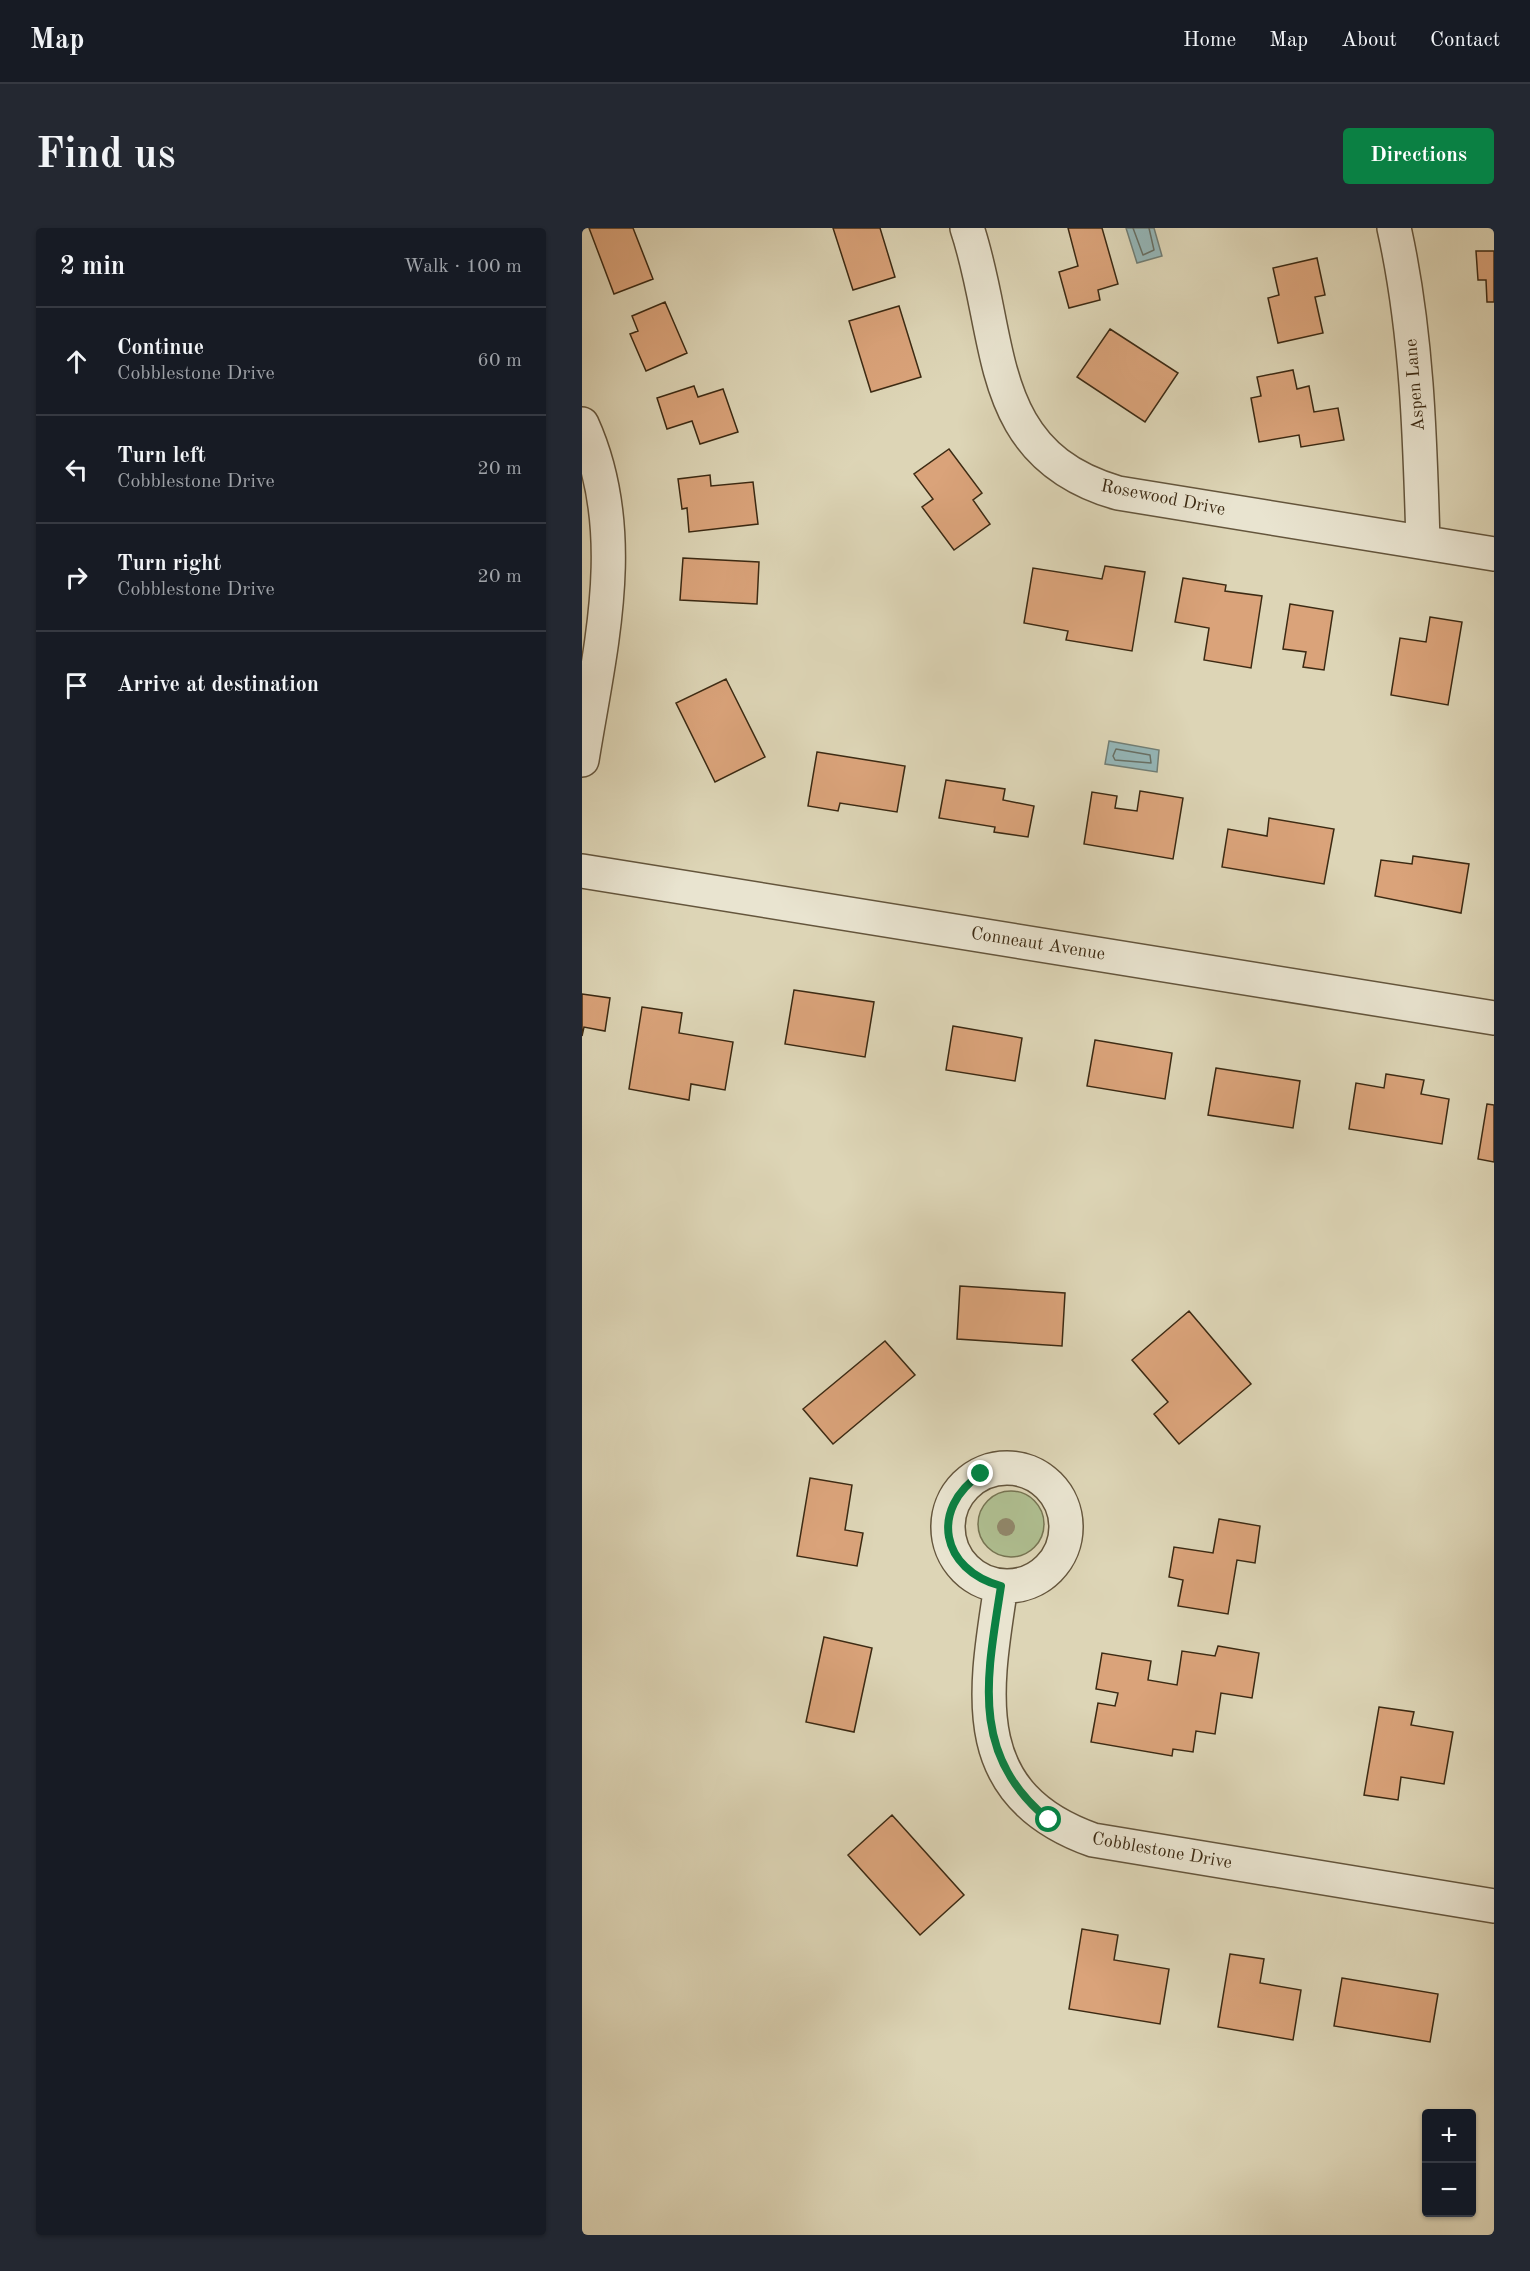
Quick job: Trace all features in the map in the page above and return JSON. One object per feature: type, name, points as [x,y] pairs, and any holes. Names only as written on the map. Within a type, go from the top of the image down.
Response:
[{"type":"street","name":"Rosewood Drive","points":[[967,228],[1011,406],[1022,427],[1054,463],[1074,477],[1119,493],[1494,554]]},
{"type":"street","name":"Aspen Lane","points":[[1394,228],[1410,325],[1419,417],[1423,542]]},
{"type":"street","points":[[582,424],[591,444],[603,490],[609,538],[609,578],[582,760]]},
{"type":"street","name":"Conneaut Avenue","points":[[582,871],[1494,1018]]},
{"type":"street","name":"Cobblestone Drive","points":[[1001,1586],[991,1648],[987,1697],[989,1721],[994,1744],[1011,1780],[1031,1805],[1049,1820],[1070,1832],[1093,1840],[1494,1906]]},
{"type":"green space","points":[[1011,1491],[1024,1494],[1034,1501],[1041,1511],[1044,1524],[1041,1537],[1034,1547],[1024,1554],[1011,1557],[998,1554],[988,1547],[981,1537],[978,1524],[981,1511],[988,1501],[998,1494]]},
{"type":"water","points":[[1126,228],[1154,228],[1162,256],[1137,263]]},
{"type":"water","points":[[1109,741],[1159,750],[1157,772],[1105,764]]},
{"type":"building","points":[[589,228],[633,228],[653,279],[614,294]]},
{"type":"building","points":[[833,228],[880,228],[895,277],[853,290]]},
{"type":"building","points":[[1068,228],[1102,228],[1118,284],[1098,290],[1100,300],[1069,308],[1059,272],[1078,266]]},
{"type":"building","points":[[1476,251],[1494,251],[1494,302],[1487,302],[1486,280],[1478,280]]},
{"type":"building","points":[[1317,258],[1325,295],[1315,297],[1323,333],[1278,343],[1268,298],[1279,295],[1273,268]]},
{"type":"building","points":[[665,302],[687,353],[646,371],[630,334],[638,331],[632,316]]},
{"type":"building","points":[[899,306],[921,377],[871,392],[849,321]]},
{"type":"building","points":[[1110,329],[1178,373],[1145,422],[1077,377]]},
{"type":"building","points":[[1293,370],[1297,389],[1309,386],[1314,412],[1338,408],[1344,440],[1301,447],[1299,435],[1259,442],[1251,398],[1261,396],[1257,377]]},
{"type":"building","points":[[694,386],[698,397],[723,389],[738,432],[700,444],[692,421],[667,429],[657,398]]},
{"type":"building","points":[[949,449],[982,493],[973,500],[990,524],[954,550],[922,507],[933,499],[914,474]]},
{"type":"building","points":[[710,475],[711,486],[753,482],[758,524],[689,532],[687,508],[682,509],[678,479]]},
{"type":"building","points":[[683,558],[759,562],[757,604],[680,600]]},
{"type":"building","points":[[1105,566],[1145,572],[1132,651],[1066,640],[1068,631],[1024,623],[1033,568],[1102,579]]},
{"type":"building","points":[[1183,578],[1226,585],[1225,591],[1262,596],[1251,668],[1204,660],[1209,628],[1175,622]]},
{"type":"building","points":[[1290,604],[1333,611],[1324,670],[1303,667],[1306,652],[1283,649]]},
{"type":"building","points":[[1430,617],[1462,622],[1448,705],[1391,695],[1400,638],[1426,642]]},
{"type":"building","points":[[726,679],[765,757],[715,782],[676,703]]},
{"type":"building","points":[[817,752],[905,766],[897,812],[840,803],[838,811],[808,806]]},
{"type":"building","points":[[946,780],[1005,789],[1003,800],[1034,806],[1028,837],[994,832],[995,827],[939,818]]},
{"type":"building","points":[[1140,791],[1183,798],[1173,859],[1084,844],[1092,792],[1117,796],[1115,808],[1137,811]]},
{"type":"building","points":[[1269,818],[1334,829],[1324,884],[1222,867],[1228,829],[1267,836]]},
{"type":"building","points":[[1413,856],[1469,864],[1461,913],[1375,896],[1381,860],[1412,864]]},
{"type":"building","points":[[794,990],[874,1002],[865,1057],[785,1044]]},
{"type":"building","points":[[582,994],[610,998],[605,1031],[584,1027],[582,1036]]},
{"type":"building","points":[[642,1007],[682,1013],[679,1033],[733,1042],[725,1090],[691,1084],[689,1100],[629,1089]]},
{"type":"building","points":[[953,1026],[1022,1038],[1015,1081],[946,1070]]},
{"type":"building","points":[[1095,1040],[1172,1053],[1165,1099],[1087,1086]]},
{"type":"building","points":[[1216,1068],[1300,1081],[1293,1128],[1208,1115]]},
{"type":"building","points":[[1386,1074],[1424,1080],[1421,1094],[1449,1099],[1442,1144],[1349,1129],[1356,1083],[1384,1088]]},
{"type":"building","points":[[1487,1104],[1494,1105],[1494,1162],[1478,1159]]},
{"type":"building","points":[[960,1286],[1065,1293],[1062,1346],[957,1339]]},
{"type":"building","points":[[1189,1311],[1251,1384],[1179,1444],[1154,1414],[1168,1402],[1132,1360]]},
{"type":"building","points":[[885,1341],[915,1375],[833,1444],[803,1409]]},
{"type":"building","points":[[810,1478],[852,1485],[845,1530],[863,1533],[857,1566],[797,1556]]},
{"type":"building","points":[[1219,1519],[1260,1526],[1255,1563],[1237,1560],[1228,1614],[1178,1606],[1183,1580],[1169,1577],[1174,1547],[1213,1553]]},
{"type":"building","points":[[824,1637],[872,1648],[854,1732],[806,1722]]},
{"type":"building","points":[[1218,1646],[1259,1653],[1252,1698],[1221,1693],[1215,1734],[1196,1731],[1193,1752],[1173,1749],[1172,1756],[1091,1742],[1098,1703],[1115,1706],[1118,1693],[1096,1689],[1102,1653],[1151,1661],[1148,1680],[1177,1685],[1182,1651],[1215,1656]]},
{"type":"building","points":[[1379,1707],[1414,1712],[1411,1725],[1453,1732],[1444,1784],[1401,1777],[1398,1800],[1364,1795]]},
{"type":"building","points":[[892,1815],[964,1895],[920,1935],[848,1855]]},
{"type":"building","points":[[1082,1929],[1118,1935],[1114,1960],[1169,1969],[1160,2024],[1069,2009]]},
{"type":"building","points":[[1230,1954],[1264,1959],[1260,1983],[1301,1990],[1293,2040],[1218,2027]]},
{"type":"building","points":[[1342,1978],[1438,1994],[1430,2042],[1334,2026]]},
{"type":"route","points":[[981,1474],[966,1484],[954,1500],[949,1518],[949,1537],[955,1555],[967,1570],[982,1581],[1001,1586],[991,1648],[987,1697],[989,1721],[994,1744],[1003,1767],[1015,1787],[1049,1820]]}]
